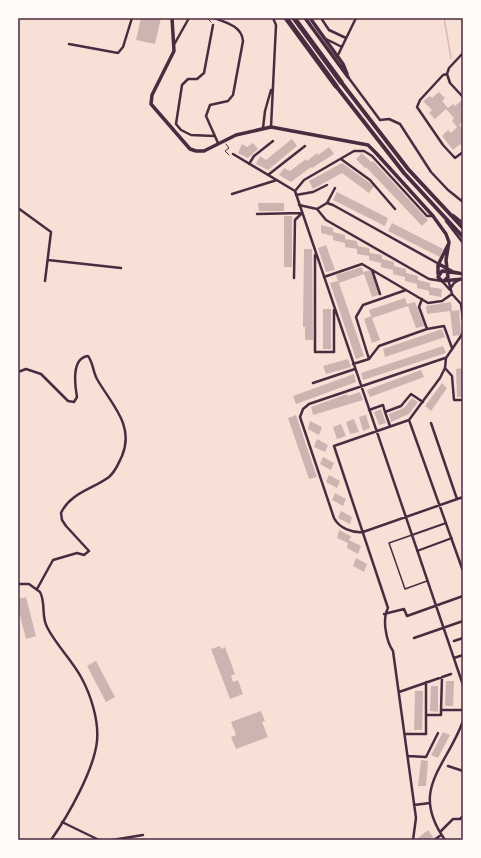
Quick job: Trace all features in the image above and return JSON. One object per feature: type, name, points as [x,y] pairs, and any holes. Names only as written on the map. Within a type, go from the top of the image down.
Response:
[{"type":"highway","points":[[286,18],[336,86]]},
{"type":"highway","points":[[294,18],[341,82]]},
{"type":"main road","points":[[341,82],[408,169],[463,228]]},
{"type":"main road","points":[[336,86],[399,167],[463,237]]},
{"type":"street","points":[[69,44],[118,53],[123,47],[132,18]]},
{"type":"street","points":[[172,18],[175,43]]},
{"type":"street","points":[[189,18],[175,43],[172,58],[152,95],[151,104],[154,110],[190,149],[204,151],[224,140],[246,132],[271,127],[368,145],[444,230],[449,242],[446,279],[450,290]]},
{"type":"street","points":[[214,18],[238,29],[242,34],[243,41],[232,98],[225,102],[213,104],[207,110],[206,119],[218,143]]},
{"type":"street","points":[[271,127],[276,25],[273,18]]},
{"type":"street","points":[[305,18],[345,68],[348,77],[380,120]]},
{"type":"street","points":[[310,18],[336,58]]},
{"type":"street","points":[[321,18],[329,30],[346,38]]},
{"type":"street","points":[[336,58],[356,18]]},
{"type":"street","points":[[212,25],[204,73],[197,79],[188,79],[182,85],[175,122],[178,128],[191,135],[214,136]]},
{"type":"street","points":[[324,39],[342,47]]},
{"type":"street","points":[[463,53],[449,68],[447,74],[450,83],[463,97]]},
{"type":"street","points":[[447,74],[443,75],[420,100],[417,107],[443,145],[455,158],[463,152]]},
{"type":"street","points":[[336,86],[348,77]]},
{"type":"street","points":[[263,128],[265,111],[272,86]]},
{"type":"street","points":[[373,124],[380,120],[389,119],[400,124],[431,172],[448,190],[463,202]]},
{"type":"street","points":[[249,164],[254,156],[273,141]]},
{"type":"street","points":[[268,175],[305,146]]},
{"type":"street","points":[[295,191],[304,180],[356,150],[366,152],[427,216],[433,216]]},
{"type":"street","points":[[234,154],[295,191],[463,685]]},
{"type":"street","points":[[341,159],[370,180],[395,209]]},
{"type":"street","points":[[232,194],[277,180]]},
{"type":"street","points":[[296,195],[313,192],[327,185]]},
{"type":"street","points":[[317,209],[328,203],[335,188]]},
{"type":"street","points":[[328,203],[446,268],[461,273]]},
{"type":"street","points":[[299,205],[317,209],[326,220],[430,279],[446,279],[461,273]]},
{"type":"street","points":[[18,208],[51,232],[45,281]]},
{"type":"street","points":[[439,211],[463,243]]},
{"type":"street","points":[[448,211],[463,223]]},
{"type":"street","points":[[256,214],[302,213]]},
{"type":"street","points":[[294,278],[294,220],[302,213]]},
{"type":"street","points":[[449,242],[439,264],[438,278],[462,280]]},
{"type":"street","points":[[315,253],[314,352],[334,352],[334,308]]},
{"type":"street","points":[[48,260],[121,268]]},
{"type":"street","points":[[324,277],[362,264],[428,303],[442,301],[452,294]]},
{"type":"street","points":[[372,270],[380,294]]},
{"type":"street","points":[[438,274],[442,271],[452,294],[461,304],[463,320]]},
{"type":"street","points":[[450,290],[454,283],[462,280]]},
{"type":"street","points":[[369,359],[356,317],[363,305],[406,290]]},
{"type":"street","points":[[422,299],[419,307],[427,329]]},
{"type":"street","points":[[353,364],[369,359],[379,346],[427,329],[444,326],[452,349]]},
{"type":"street","points":[[413,840],[416,825],[414,805],[406,734],[393,651],[390,646],[384,614],[388,608],[334,446],[409,420],[440,378],[446,358],[463,333]]},
{"type":"street","points":[[18,372],[26,368],[41,374],[68,401],[74,402],[77,396],[75,385],[77,368],[83,359],[88,356],[97,379],[118,409],[125,436],[124,449],[116,470],[107,478],[87,489],[69,502],[61,513],[62,520],[66,526],[89,551],[84,555],[78,553],[53,560],[37,589]]},
{"type":"street","points":[[446,358],[309,404],[303,409],[300,417],[335,520],[341,527],[354,532],[363,532],[463,497]]},
{"type":"street","points":[[444,368],[452,376],[454,400],[463,400]]},
{"type":"street","points":[[313,383],[355,369]]},
{"type":"street","points":[[385,412],[401,406],[411,394],[423,402]]},
{"type":"street","points":[[369,410],[383,405],[390,426]]},
{"type":"street","points":[[409,420],[463,571]]},
{"type":"street","points":[[431,423],[457,499]]},
{"type":"street","points":[[412,535],[446,523]]},
{"type":"street","points":[[417,551],[452,538]]},
{"type":"street","points":[[18,584],[29,584],[37,589],[42,599],[47,628],[83,680],[97,724],[98,736],[95,753],[62,822],[51,840]]},
{"type":"street","points":[[384,614],[404,609],[406,616],[463,596]]},
{"type":"street","points":[[414,638],[463,621]]},
{"type":"street","points":[[454,641],[463,638]]},
{"type":"street","points":[[454,658],[463,655]]},
{"type":"street","points":[[399,692],[451,674]]},
{"type":"street","points":[[426,715],[441,715],[442,677]]},
{"type":"street","points":[[406,734],[426,734],[426,682]]},
{"type":"street","points":[[441,710],[463,710]]},
{"type":"street","points":[[445,840],[432,817],[430,803],[432,785],[462,726],[463,721]]},
{"type":"street","points":[[408,756],[426,757],[438,733]]},
{"type":"street","points":[[442,763],[463,771]]},
{"type":"street","points":[[414,805],[430,803]]},
{"type":"street","points":[[434,840],[453,819],[460,819],[463,816]]},
{"type":"street","points":[[62,822],[99,840]]},
{"type":"street","points":[[112,840],[143,835]]},
{"type":"lane","points":[[412,535],[389,543],[405,589],[428,581]]},
{"type":"path","points":[[206,18],[213,23],[212,25]]},
{"type":"path","points":[[224,140],[229,148],[225,151],[229,155],[234,154]]},
{"type":"building","points":[[141,18],[161,18],[155,44],[136,40]]},
{"type":"building","points":[[439,92],[445,98],[442,101],[448,108],[453,104],[455,106],[462,100],[463,102],[463,122],[459,125],[463,129],[463,147],[460,144],[453,150],[442,136],[448,130],[451,133],[457,127],[452,121],[454,118],[446,109],[435,119],[429,113],[432,110],[423,101],[430,96],[432,98]]},
{"type":"building","points":[[292,139],[297,146],[268,170],[256,164],[260,156],[266,160]]},
{"type":"building","points":[[253,143],[258,149],[248,158],[238,153],[242,144],[247,147]]},
{"type":"building","points":[[329,147],[334,154],[312,168],[311,167],[291,182],[279,175],[284,168],[290,171],[306,159],[307,161],[317,153],[318,155]]},
{"type":"building","points":[[362,153],[371,162],[373,161],[428,220],[422,226],[366,167],[365,168],[356,159]]},
{"type":"building","points":[[342,163],[374,186],[369,193],[342,173],[313,189],[309,181]]},
{"type":"building","points":[[337,192],[388,218],[385,226],[333,200]]},
{"type":"building","points":[[258,203],[284,203],[284,211],[259,211]]},
{"type":"building","points":[[284,216],[292,216],[292,267],[284,267]]},
{"type":"building","points":[[392,223],[443,249],[440,257],[388,231]]},
{"type":"building","points":[[321,225],[333,228],[333,232],[345,235],[345,239],[357,241],[358,246],[369,248],[370,253],[382,255],[382,259],[394,262],[394,266],[406,269],[406,273],[418,276],[418,280],[430,283],[430,287],[442,289],[441,297],[429,295],[429,291],[417,288],[417,284],[405,281],[405,277],[393,274],[393,270],[381,267],[381,263],[369,260],[369,256],[357,254],[357,249],[345,247],[345,243],[333,240],[333,236],[321,233]]},
{"type":"building","points":[[326,245],[335,270],[326,272],[318,248]]},
{"type":"building","points":[[304,249],[312,249],[313,340],[305,340],[305,327],[303,327]]},
{"type":"building","points":[[362,267],[363,272],[371,270],[379,295],[372,297],[364,274],[339,283],[364,356],[356,359],[330,283],[338,281],[336,275]]},
{"type":"building","points":[[405,298],[407,304],[415,302],[424,326],[416,328],[408,306],[372,318],[380,340],[372,343],[364,319],[371,316],[369,310]]},
{"type":"building","points":[[451,302],[452,311],[459,310],[461,335],[453,336],[450,311],[427,314],[426,306]]},
{"type":"building","points":[[323,309],[331,309],[331,349],[323,349]]},
{"type":"building","points":[[442,329],[445,337],[385,357],[383,349]]},
{"type":"building","points":[[443,346],[446,353],[363,380],[361,373]]},
{"type":"building","points":[[348,359],[351,367],[326,374],[323,366]]},
{"type":"building","points":[[463,368],[463,397],[457,397],[456,369]]},
{"type":"building","points":[[421,370],[424,377],[370,397],[367,390]]},
{"type":"building","points":[[354,374],[356,382],[296,404],[293,396]]},
{"type":"building","points":[[442,383],[447,388],[431,411],[425,406]]},
{"type":"building","points":[[360,392],[363,400],[313,415],[311,407],[347,394],[348,396]]},
{"type":"building","points":[[412,398],[418,402],[409,414],[391,422],[389,414],[404,408]]},
{"type":"building","points":[[381,409],[386,423],[379,425],[374,412]]},
{"type":"building","points":[[296,415],[317,477],[309,479],[288,418]]},
{"type":"building","points":[[366,415],[370,428],[363,431],[359,417]]},
{"type":"building","points":[[354,419],[359,432],[350,434],[346,422]]},
{"type":"building","points":[[310,421],[322,427],[319,435],[308,429]]},
{"type":"building","points":[[341,424],[346,436],[337,439],[333,427]]},
{"type":"building","points":[[317,439],[328,445],[325,452],[314,447]]},
{"type":"building","points":[[323,457],[334,463],[331,470],[320,464]]},
{"type":"building","points":[[329,475],[340,481],[337,488],[326,482]]},
{"type":"building","points":[[335,493],[346,499],[343,506],[332,500]]},
{"type":"building","points":[[341,511],[352,517],[350,524],[338,518]]},
{"type":"building","points":[[339,530],[351,536],[349,540],[361,546],[358,554],[347,548],[348,543],[337,538]]},
{"type":"building","points":[[356,558],[367,564],[364,572],[353,566]]},
{"type":"building","points":[[26,597],[36,636],[26,639],[18,607],[18,599]]},
{"type":"building","points":[[220,646],[221,649],[225,647],[235,674],[231,676],[233,682],[238,680],[243,694],[230,699],[211,649]]},
{"type":"building","points":[[96,661],[115,697],[106,702],[87,666]]},
{"type":"building","points":[[446,681],[454,681],[453,706],[445,706]]},
{"type":"building","points":[[431,686],[438,686],[438,712],[430,711]]},
{"type":"building","points":[[415,691],[423,691],[422,730],[414,730]]},
{"type":"building","points":[[261,711],[265,721],[262,722],[268,737],[236,749],[231,737],[236,735],[231,722]]},
{"type":"building","points":[[443,732],[450,735],[438,758],[431,755]]},
{"type":"building","points":[[421,760],[428,761],[426,786],[418,786]]},
{"type":"building","points":[[428,830],[433,837],[428,840],[419,840],[418,838]]},
{"type":"waterway","points":[[444,18],[451,58]]}]
